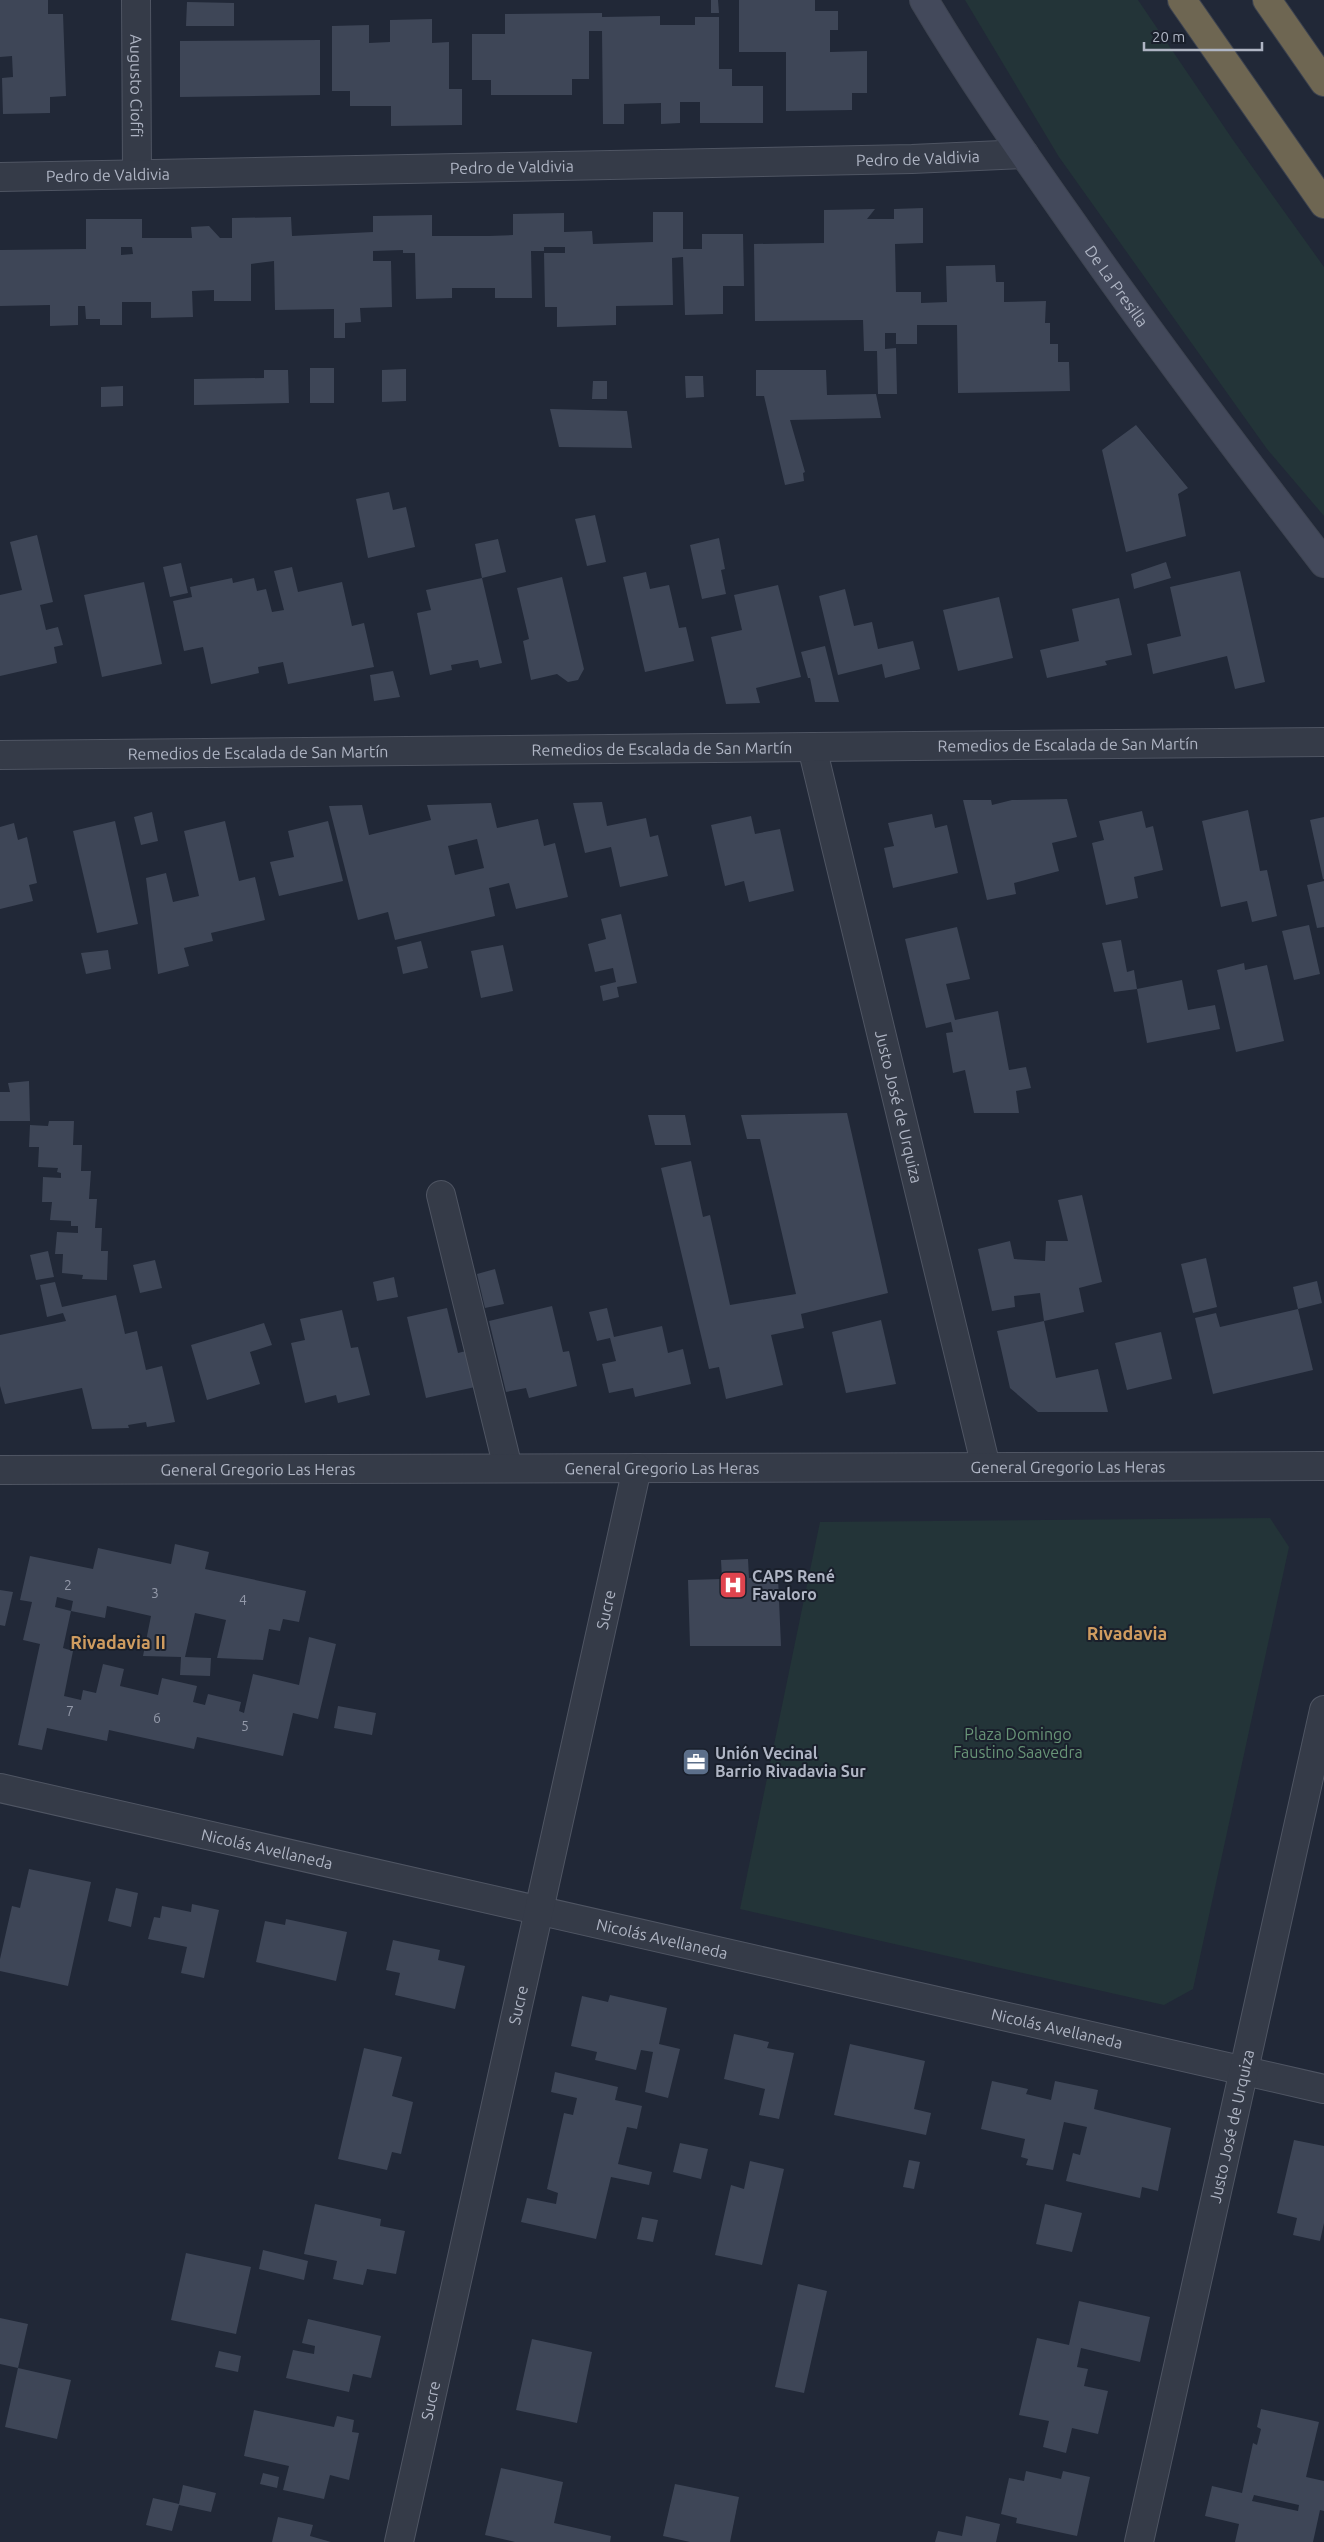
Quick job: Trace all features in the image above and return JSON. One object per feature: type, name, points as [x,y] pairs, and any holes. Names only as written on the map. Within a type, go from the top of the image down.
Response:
[{"type":"highway","points":[[1182,0],[1324,204]]},
{"type":"highway","points":[[1267,0],[1324,82]]},
{"type":"street","name":"Augusto Cioffi","points":[[136,0],[137,173]]},
{"type":"street","name":"De La Presilla","points":[[924,0],[1024,154],[1126,300],[1324,563]]},
{"type":"street","name":"Pedro de Valdivia","points":[[0,177],[912,159],[1024,154]]},
{"type":"street","name":"Remedios de Escalada de San Martín","points":[[0,755],[1324,742]]},
{"type":"street","name":"Justo José de Urquiza","points":[[812,747],[986,1467]]},
{"type":"street","points":[[441,1195],[508,1468]]},
{"type":"street","name":"General Gregorio Las Heras","points":[[0,1470],[1324,1466]]},
{"type":"street","name":"Sucre","points":[[399,2542],[637,1468]]},
{"type":"street","name":"Justo José de Urquiza","points":[[1139,2542],[1324,1710]]},
{"type":"street","name":"Nicolás Avellaneda","points":[[0,1788],[1324,2089]]},
{"type":"green space","points":[[965,0],[1138,0],[1233,140],[1324,267],[1324,516],[1267,449],[1059,157]]},
{"type":"green space","name":"Plaza Domingo Faustino Saavedra","points":[[1270,1518],[1289,1547],[1193,1989],[1164,2005],[740,1909],[820,1522]]},
{"type":"building","points":[[0,0],[48,0],[48,14],[63,14],[66,96],[50,97],[50,113],[3,114],[2,78],[13,77],[12,56],[0,57]]},
{"type":"building","points":[[711,0],[718,0],[719,13],[711,13]]},
{"type":"building","points":[[739,0],[815,0],[815,11],[838,11],[838,30],[830,30],[830,52],[867,51],[867,93],[852,93],[852,110],[786,111],[786,52],[739,52]]},
{"type":"building","points":[[187,2],[234,3],[234,26],[186,26]]},
{"type":"building","points":[[602,13],[602,17],[660,16],[660,25],[695,25],[695,17],[719,17],[719,69],[732,69],[732,86],[763,86],[763,123],[700,123],[700,102],[680,102],[680,123],[661,124],[661,103],[624,104],[624,124],[603,124],[602,31],[589,31],[589,79],[572,79],[572,95],[491,95],[491,80],[472,80],[472,34],[505,34],[505,14]]},
{"type":"building","points":[[432,19],[432,43],[449,42],[449,89],[462,89],[462,125],[391,126],[391,106],[350,106],[350,91],[332,91],[332,26],[369,25],[369,43],[390,42],[390,20]]},
{"type":"building","points":[[320,40],[320,95],[180,97],[180,41]]},
{"type":"building","points":[[923,208],[923,243],[895,244],[896,292],[921,292],[921,303],[947,302],[946,266],[995,265],[996,282],[1004,282],[1004,302],[1046,301],[1045,323],[1050,323],[1050,344],[1058,344],[1058,362],[1069,362],[1070,391],[958,393],[957,325],[917,325],[917,344],[896,344],[896,333],[885,333],[885,349],[896,348],[897,394],[878,394],[877,351],[864,351],[863,320],[755,321],[754,244],[824,243],[824,210],[875,209],[867,219],[894,219],[894,209]]},
{"type":"building","points":[[653,212],[683,212],[683,249],[702,249],[702,234],[743,234],[744,286],[723,286],[723,314],[685,315],[683,257],[672,258],[673,305],[616,306],[616,325],[557,327],[557,307],[545,307],[544,253],[565,253],[565,247],[544,247],[544,251],[531,251],[532,298],[495,298],[495,288],[452,288],[452,298],[416,299],[415,253],[403,253],[403,250],[373,251],[373,261],[391,261],[392,307],[360,308],[361,322],[345,323],[345,338],[334,338],[334,309],[275,310],[274,261],[251,264],[251,301],[214,301],[214,290],[192,291],[193,317],[151,318],[151,302],[122,302],[122,325],[100,325],[100,319],[86,319],[85,306],[78,306],[78,325],[50,326],[50,305],[0,306],[0,250],[86,249],[86,219],[142,219],[142,238],[192,238],[191,227],[209,226],[220,238],[232,238],[232,218],[291,217],[292,236],[373,232],[373,216],[432,215],[432,236],[489,236],[513,235],[513,214],[564,213],[564,232],[592,231],[593,244],[653,242]],"holes":[[[121,247],[132,247],[133,254],[121,255]]]},
{"type":"building","points":[[310,368],[334,368],[334,403],[310,403]]},
{"type":"building","points":[[406,369],[406,401],[382,402],[382,370]]},
{"type":"building","points":[[264,370],[288,370],[289,403],[194,405],[194,379],[264,378]]},
{"type":"building","points":[[756,370],[826,370],[827,395],[876,394],[881,418],[790,420],[805,472],[803,473],[804,481],[785,485],[764,396],[756,396]]},
{"type":"building","points":[[685,376],[703,376],[704,397],[686,398]]},
{"type":"building","points":[[593,381],[607,381],[607,399],[592,399]]},
{"type":"building","points":[[123,386],[123,406],[101,407],[101,387]]},
{"type":"building","points":[[550,409],[627,411],[632,448],[559,447]]},
{"type":"building","points":[[1136,425],[1188,488],[1178,494],[1186,536],[1126,552],[1102,450]]},
{"type":"building","points":[[389,492],[393,510],[406,507],[415,547],[368,558],[356,499]]},
{"type":"building","points":[[595,515],[606,562],[587,566],[575,519]]},
{"type":"building","points":[[37,535],[53,602],[40,605],[46,630],[58,627],[63,645],[54,647],[57,663],[0,676],[0,595],[22,590],[10,542]]},
{"type":"building","points":[[719,538],[725,569],[721,570],[726,594],[702,599],[690,545]]},
{"type":"building","points":[[498,539],[506,572],[482,578],[475,544]]},
{"type":"building","points":[[1166,562],[1171,578],[1134,589],[1131,574]]},
{"type":"building","points":[[181,563],[188,593],[170,597],[163,567]]},
{"type":"building","points":[[292,567],[298,592],[342,582],[352,626],[364,623],[374,667],[288,684],[283,662],[258,667],[259,673],[211,684],[203,647],[184,651],[173,601],[192,597],[190,587],[232,578],[233,583],[254,578],[257,591],[266,589],[272,612],[284,610],[274,571]]},
{"type":"building","points":[[1240,571],[1265,682],[1235,689],[1227,656],[1153,674],[1147,644],[1181,636],[1170,587]]},
{"type":"building","points":[[646,572],[650,589],[669,585],[679,628],[686,627],[694,661],[645,672],[623,577]]},
{"type":"building","points":[[562,577],[584,669],[578,680],[568,682],[557,674],[531,680],[523,641],[529,639],[517,588]]},
{"type":"building","points":[[482,578],[502,663],[480,668],[478,660],[451,665],[452,670],[430,675],[417,613],[431,610],[426,590]]},
{"type":"building","points":[[144,582],[162,664],[102,677],[84,595]]},
{"type":"building","points":[[778,585],[801,677],[756,688],[760,703],[726,704],[711,637],[742,630],[734,595]]},
{"type":"building","points":[[845,589],[854,626],[872,622],[878,649],[913,641],[920,669],[885,678],[882,664],[838,675],[819,596]]},
{"type":"building","points":[[999,597],[1013,658],[958,671],[943,610]]},
{"type":"building","points":[[1119,598],[1132,655],[1105,661],[1107,665],[1047,678],[1040,650],[1079,641],[1072,609]]},
{"type":"building","points":[[825,646],[839,702],[815,702],[810,678],[808,678],[801,652]]},
{"type":"building","points":[[393,671],[400,697],[374,701],[370,675]]},
{"type":"building","points":[[1067,799],[1077,837],[1052,843],[1059,871],[1014,883],[1016,894],[987,900],[963,800],[991,800],[992,805],[1012,800]]},
{"type":"building","points":[[602,802],[607,826],[646,818],[650,837],[658,835],[668,876],[620,887],[611,847],[585,853],[573,803]]},
{"type":"building","points":[[491,803],[497,828],[538,819],[544,846],[555,843],[568,897],[516,909],[509,883],[489,888],[495,916],[395,940],[388,912],[358,920],[329,806],[362,805],[369,835],[431,820],[427,805]],"holes":[[[477,839],[484,868],[455,875],[448,846]]]},
{"type":"building","points":[[1248,810],[1260,871],[1267,870],[1277,916],[1252,922],[1247,901],[1221,907],[1202,821]]},
{"type":"building","points":[[1142,811],[1146,828],[1153,826],[1163,870],[1134,877],[1138,898],[1106,905],[1092,843],[1104,840],[1099,821]]},
{"type":"building","points":[[152,812],[158,841],[141,845],[134,817]]},
{"type":"building","points":[[932,814],[935,828],[947,825],[958,873],[893,888],[884,848],[894,846],[888,823]]},
{"type":"building","points":[[751,816],[755,834],[780,829],[794,891],[749,902],[744,881],[725,886],[711,825]]},
{"type":"building","points":[[1324,817],[1324,879],[1323,879],[1310,820]]},
{"type":"building","points":[[115,821],[138,924],[97,933],[73,831]]},
{"type":"building","points":[[225,821],[239,881],[255,877],[265,920],[211,933],[213,941],[184,948],[189,966],[158,974],[146,878],[166,873],[173,902],[199,896],[184,831]]},
{"type":"building","points":[[328,821],[343,881],[279,896],[270,862],[294,857],[288,831]]},
{"type":"building","points":[[14,823],[18,840],[27,837],[37,883],[29,885],[33,901],[0,909],[0,827]]},
{"type":"building","points":[[1324,881],[1324,927],[1317,928],[1307,885]]},
{"type":"building","points":[[621,914],[637,983],[617,987],[619,997],[603,1001],[600,986],[616,982],[613,968],[595,972],[588,944],[606,939],[601,919]]},
{"type":"building","points":[[1309,925],[1320,974],[1294,980],[1282,931]]},
{"type":"building","points":[[957,927],[970,979],[946,984],[955,1020],[998,1011],[1009,1070],[1026,1067],[1031,1088],[1016,1091],[1019,1113],[974,1113],[965,1070],[953,1073],[946,1033],[953,1032],[951,1022],[926,1028],[905,939]]},
{"type":"building","points":[[1121,940],[1127,972],[1134,970],[1137,989],[1114,992],[1102,943]]},
{"type":"building","points":[[421,941],[428,968],[403,974],[397,947]]},
{"type":"building","points":[[503,945],[513,991],[481,998],[471,951]]},
{"type":"building","points":[[108,950],[111,969],[86,974],[81,953]]},
{"type":"building","points":[[1244,963],[1245,970],[1267,965],[1284,1041],[1236,1052],[1217,970]]},
{"type":"building","points":[[1182,980],[1188,1010],[1215,1005],[1220,1029],[1147,1043],[1137,989]]},
{"type":"building","points":[[29,1081],[30,1121],[0,1121],[0,1092],[10,1092],[8,1083]]},
{"type":"building","points":[[847,1113],[888,1293],[801,1314],[804,1328],[771,1335],[783,1385],[726,1399],[719,1367],[709,1369],[661,1168],[691,1161],[703,1217],[710,1215],[730,1305],[796,1294],[760,1139],[747,1139],[741,1115]]},
{"type":"building","points":[[648,1115],[685,1115],[691,1145],[655,1145]]},
{"type":"building","points":[[49,1121],[74,1121],[73,1145],[82,1145],[81,1171],[91,1171],[89,1199],[97,1199],[95,1228],[102,1228],[101,1251],[108,1251],[107,1280],[82,1279],[83,1275],[62,1273],[63,1254],[55,1254],[57,1232],[78,1233],[78,1226],[71,1226],[71,1221],[50,1220],[52,1202],[42,1202],[43,1177],[61,1178],[61,1173],[57,1172],[58,1168],[38,1167],[39,1147],[29,1147],[30,1125],[48,1126]]},
{"type":"building","points":[[1082,1195],[1102,1282],[1079,1288],[1084,1312],[1044,1321],[1040,1293],[1014,1296],[1015,1307],[992,1311],[978,1249],[1010,1241],[1014,1259],[1045,1261],[1046,1241],[1068,1241],[1058,1200]]},
{"type":"building","points":[[48,1251],[54,1277],[36,1280],[30,1255]]},
{"type":"building","points":[[1206,1258],[1217,1307],[1193,1313],[1181,1264]]},
{"type":"building","points":[[155,1260],[162,1288],[140,1293],[133,1265]]},
{"type":"building","points":[[495,1269],[504,1304],[485,1308],[477,1274]]},
{"type":"building","points":[[394,1277],[398,1297],[377,1301],[373,1282]]},
{"type":"building","points":[[1317,1281],[1322,1303],[1298,1309],[1293,1287]]},
{"type":"building","points":[[55,1282],[62,1307],[116,1295],[125,1334],[137,1331],[146,1370],[162,1366],[175,1422],[147,1427],[146,1422],[128,1425],[129,1428],[92,1429],[82,1388],[5,1404],[0,1386],[0,1335],[66,1321],[63,1313],[47,1317],[40,1285]]},
{"type":"building","points":[[552,1306],[563,1352],[569,1351],[577,1386],[529,1398],[526,1388],[506,1392],[489,1321]]},
{"type":"building","points":[[447,1308],[458,1353],[466,1351],[475,1387],[426,1398],[407,1317]]},
{"type":"building","points":[[607,1308],[614,1337],[662,1326],[668,1353],[683,1349],[691,1384],[635,1397],[633,1388],[609,1393],[602,1364],[616,1361],[610,1338],[597,1341],[589,1312]]},
{"type":"building","points":[[1298,1309],[1313,1370],[1213,1394],[1195,1318],[1216,1313],[1220,1327]]},
{"type":"building","points":[[342,1310],[351,1348],[358,1347],[370,1395],[338,1403],[336,1395],[305,1403],[291,1343],[305,1340],[300,1319]]},
{"type":"building","points":[[881,1320],[896,1384],[846,1393],[832,1332]]},
{"type":"building","points":[[1044,1321],[1056,1378],[1098,1369],[1108,1412],[1038,1412],[1010,1388],[997,1331]]},
{"type":"building","points":[[264,1323],[272,1345],[250,1352],[260,1384],[207,1400],[191,1345]]},
{"type":"building","points":[[1161,1332],[1172,1379],[1127,1390],[1115,1343]]},
{"type":"building","points":[[175,1544],[209,1552],[205,1569],[306,1591],[299,1622],[283,1619],[280,1631],[269,1629],[263,1660],[217,1658],[226,1620],[195,1613],[185,1657],[211,1658],[210,1676],[180,1675],[181,1657],[143,1656],[151,1616],[107,1606],[105,1618],[71,1611],[63,1648],[73,1651],[64,1696],[81,1700],[83,1690],[96,1693],[103,1664],[124,1669],[120,1686],[158,1695],[162,1678],[197,1686],[193,1702],[205,1705],[208,1694],[241,1702],[239,1711],[244,1713],[253,1674],[299,1685],[309,1637],[336,1644],[318,1719],[293,1713],[283,1756],[197,1737],[194,1749],[109,1730],[107,1741],[47,1728],[42,1750],[18,1745],[40,1644],[23,1640],[32,1602],[20,1600],[30,1556],[93,1569],[98,1548],[171,1564]],"holes":[[[57,1597],[73,1601],[71,1611],[55,1607]]]},
{"type":"building","points":[[748,1559],[749,1578],[778,1577],[781,1646],[690,1646],[688,1580],[722,1579],[721,1560]]},
{"type":"building","points":[[0,1590],[13,1592],[5,1626],[0,1625]]},
{"type":"building","points":[[338,1706],[376,1713],[372,1735],[334,1728]]},
{"type":"building","points":[[29,1869],[91,1882],[68,1986],[0,1971],[0,1959],[12,1906],[20,1908]]},
{"type":"building","points":[[116,1888],[138,1893],[131,1927],[108,1921]]},
{"type":"building","points":[[192,1904],[219,1910],[204,1978],[181,1973],[187,1947],[148,1939],[154,1917],[160,1918],[162,1906],[191,1912]]},
{"type":"building","points":[[286,1919],[347,1932],[336,1981],[256,1962],[265,1921],[285,1925]]},
{"type":"building","points":[[393,1940],[440,1950],[438,1960],[465,1966],[455,2009],[395,1995],[400,1973],[386,1970]]},
{"type":"building","points":[[610,1995],[667,2008],[659,2044],[680,2049],[668,2098],[645,2092],[653,2052],[641,2050],[636,2070],[595,2060],[597,2052],[571,2046],[582,1996],[608,2002]]},
{"type":"building","points":[[734,2034],[769,2042],[767,2048],[794,2053],[779,2119],[759,2115],[765,2089],[724,2079]]},
{"type":"building","points":[[850,2044],[925,2061],[914,2109],[931,2113],[926,2135],[834,2115]]},
{"type":"building","points":[[364,2048],[402,2057],[392,2096],[413,2102],[401,2154],[392,2152],[387,2170],[338,2159]]},
{"type":"building","points":[[555,2072],[618,2087],[615,2100],[642,2106],[637,2129],[627,2127],[618,2164],[652,2172],[649,2185],[611,2177],[596,2239],[521,2222],[527,2198],[556,2204],[558,2193],[547,2189],[564,2113],[573,2115],[577,2098],[551,2092]]},
{"type":"building","points":[[992,2081],[1028,2089],[1026,2094],[1051,2100],[1055,2081],[1098,2090],[1094,2109],[1171,2128],[1158,2191],[1142,2187],[1140,2198],[1066,2181],[1073,2153],[1080,2155],[1087,2127],[1064,2122],[1053,2170],[1026,2165],[1028,2159],[1021,2157],[1025,2139],[981,2129]]},
{"type":"building","points":[[1294,2140],[1324,2146],[1324,2223],[1320,2241],[1293,2235],[1297,2218],[1277,2213]]},
{"type":"building","points":[[680,2143],[708,2149],[701,2179],[673,2172]]},
{"type":"building","points":[[909,2160],[920,2162],[914,2189],[903,2187]]},
{"type":"building","points":[[750,2161],[784,2169],[762,2265],[715,2255],[731,2185],[744,2189]]},
{"type":"building","points":[[315,2204],[381,2219],[380,2226],[405,2231],[396,2274],[367,2269],[363,2285],[333,2279],[337,2261],[304,2254]]},
{"type":"building","points":[[1045,2204],[1082,2213],[1072,2252],[1036,2244]]},
{"type":"building","points":[[642,2217],[658,2220],[653,2242],[637,2239]]},
{"type":"building","points":[[263,2250],[308,2261],[304,2280],[259,2269]]},
{"type":"building","points":[[186,2253],[251,2267],[236,2334],[171,2320]]},
{"type":"building","points":[[798,2284],[827,2291],[804,2393],[775,2387]]},
{"type":"building","points":[[1079,2301],[1150,2317],[1140,2362],[1081,2348],[1077,2367],[1088,2369],[1084,2386],[1108,2391],[1098,2434],[1072,2428],[1066,2453],[1043,2447],[1049,2421],[1019,2415],[1037,2338],[1069,2345]]},
{"type":"building","points":[[0,2318],[28,2324],[18,2368],[0,2364]]},
{"type":"building","points":[[308,2319],[381,2336],[371,2378],[353,2374],[349,2392],[286,2378],[293,2350],[314,2354],[315,2346],[302,2343]]},
{"type":"building","points":[[532,2339],[592,2352],[577,2423],[516,2410]]},
{"type":"building","points":[[219,2351],[241,2356],[238,2372],[215,2367]]},
{"type":"building","points":[[18,2368],[71,2380],[57,2439],[5,2427]]},
{"type":"building","points":[[1261,2409],[1319,2422],[1306,2477],[1324,2481],[1324,2511],[1320,2510],[1313,2542],[1235,2542],[1239,2524],[1205,2516],[1212,2486],[1242,2493],[1253,2443],[1257,2445],[1261,2429],[1257,2427]],"holes":[[[1254,2495],[1299,2505],[1298,2511],[1252,2501]]]},
{"type":"building","points":[[254,2410],[334,2427],[337,2416],[354,2420],[352,2432],[359,2433],[349,2480],[330,2475],[324,2499],[283,2490],[289,2466],[244,2456]]},
{"type":"building","points":[[501,2468],[563,2482],[554,2523],[611,2536],[610,2542],[515,2542],[485,2535]]},
{"type":"building","points":[[1026,2471],[1061,2479],[1063,2471],[1090,2477],[1077,2536],[1016,2523],[1017,2518],[1001,2514],[1009,2478],[1024,2481]]},
{"type":"building","points":[[263,2473],[279,2477],[277,2488],[260,2484]]},
{"type":"building","points":[[675,2484],[739,2497],[730,2542],[690,2542],[663,2536]]},
{"type":"building","points":[[183,2485],[216,2493],[211,2512],[179,2505],[172,2531],[146,2525],[153,2498],[179,2504]]},
{"type":"building","points":[[966,2516],[1000,2524],[996,2542],[935,2542],[938,2531],[962,2536]]},
{"type":"building","points":[[278,2517],[313,2525],[310,2536],[331,2542],[272,2542]]},
{"type":"place","name":"CAPS René Favaloro","points":[[733,1585]]},
{"type":"place","name":"Unión Vecinal Barrio Rivadavia Sur","points":[[696,1762]]},
{"type":"district","name":"Rivadavia","points":[[1127,1633]]},
{"type":"district","name":"Rivadavia II","points":[[118,1642]]}]
